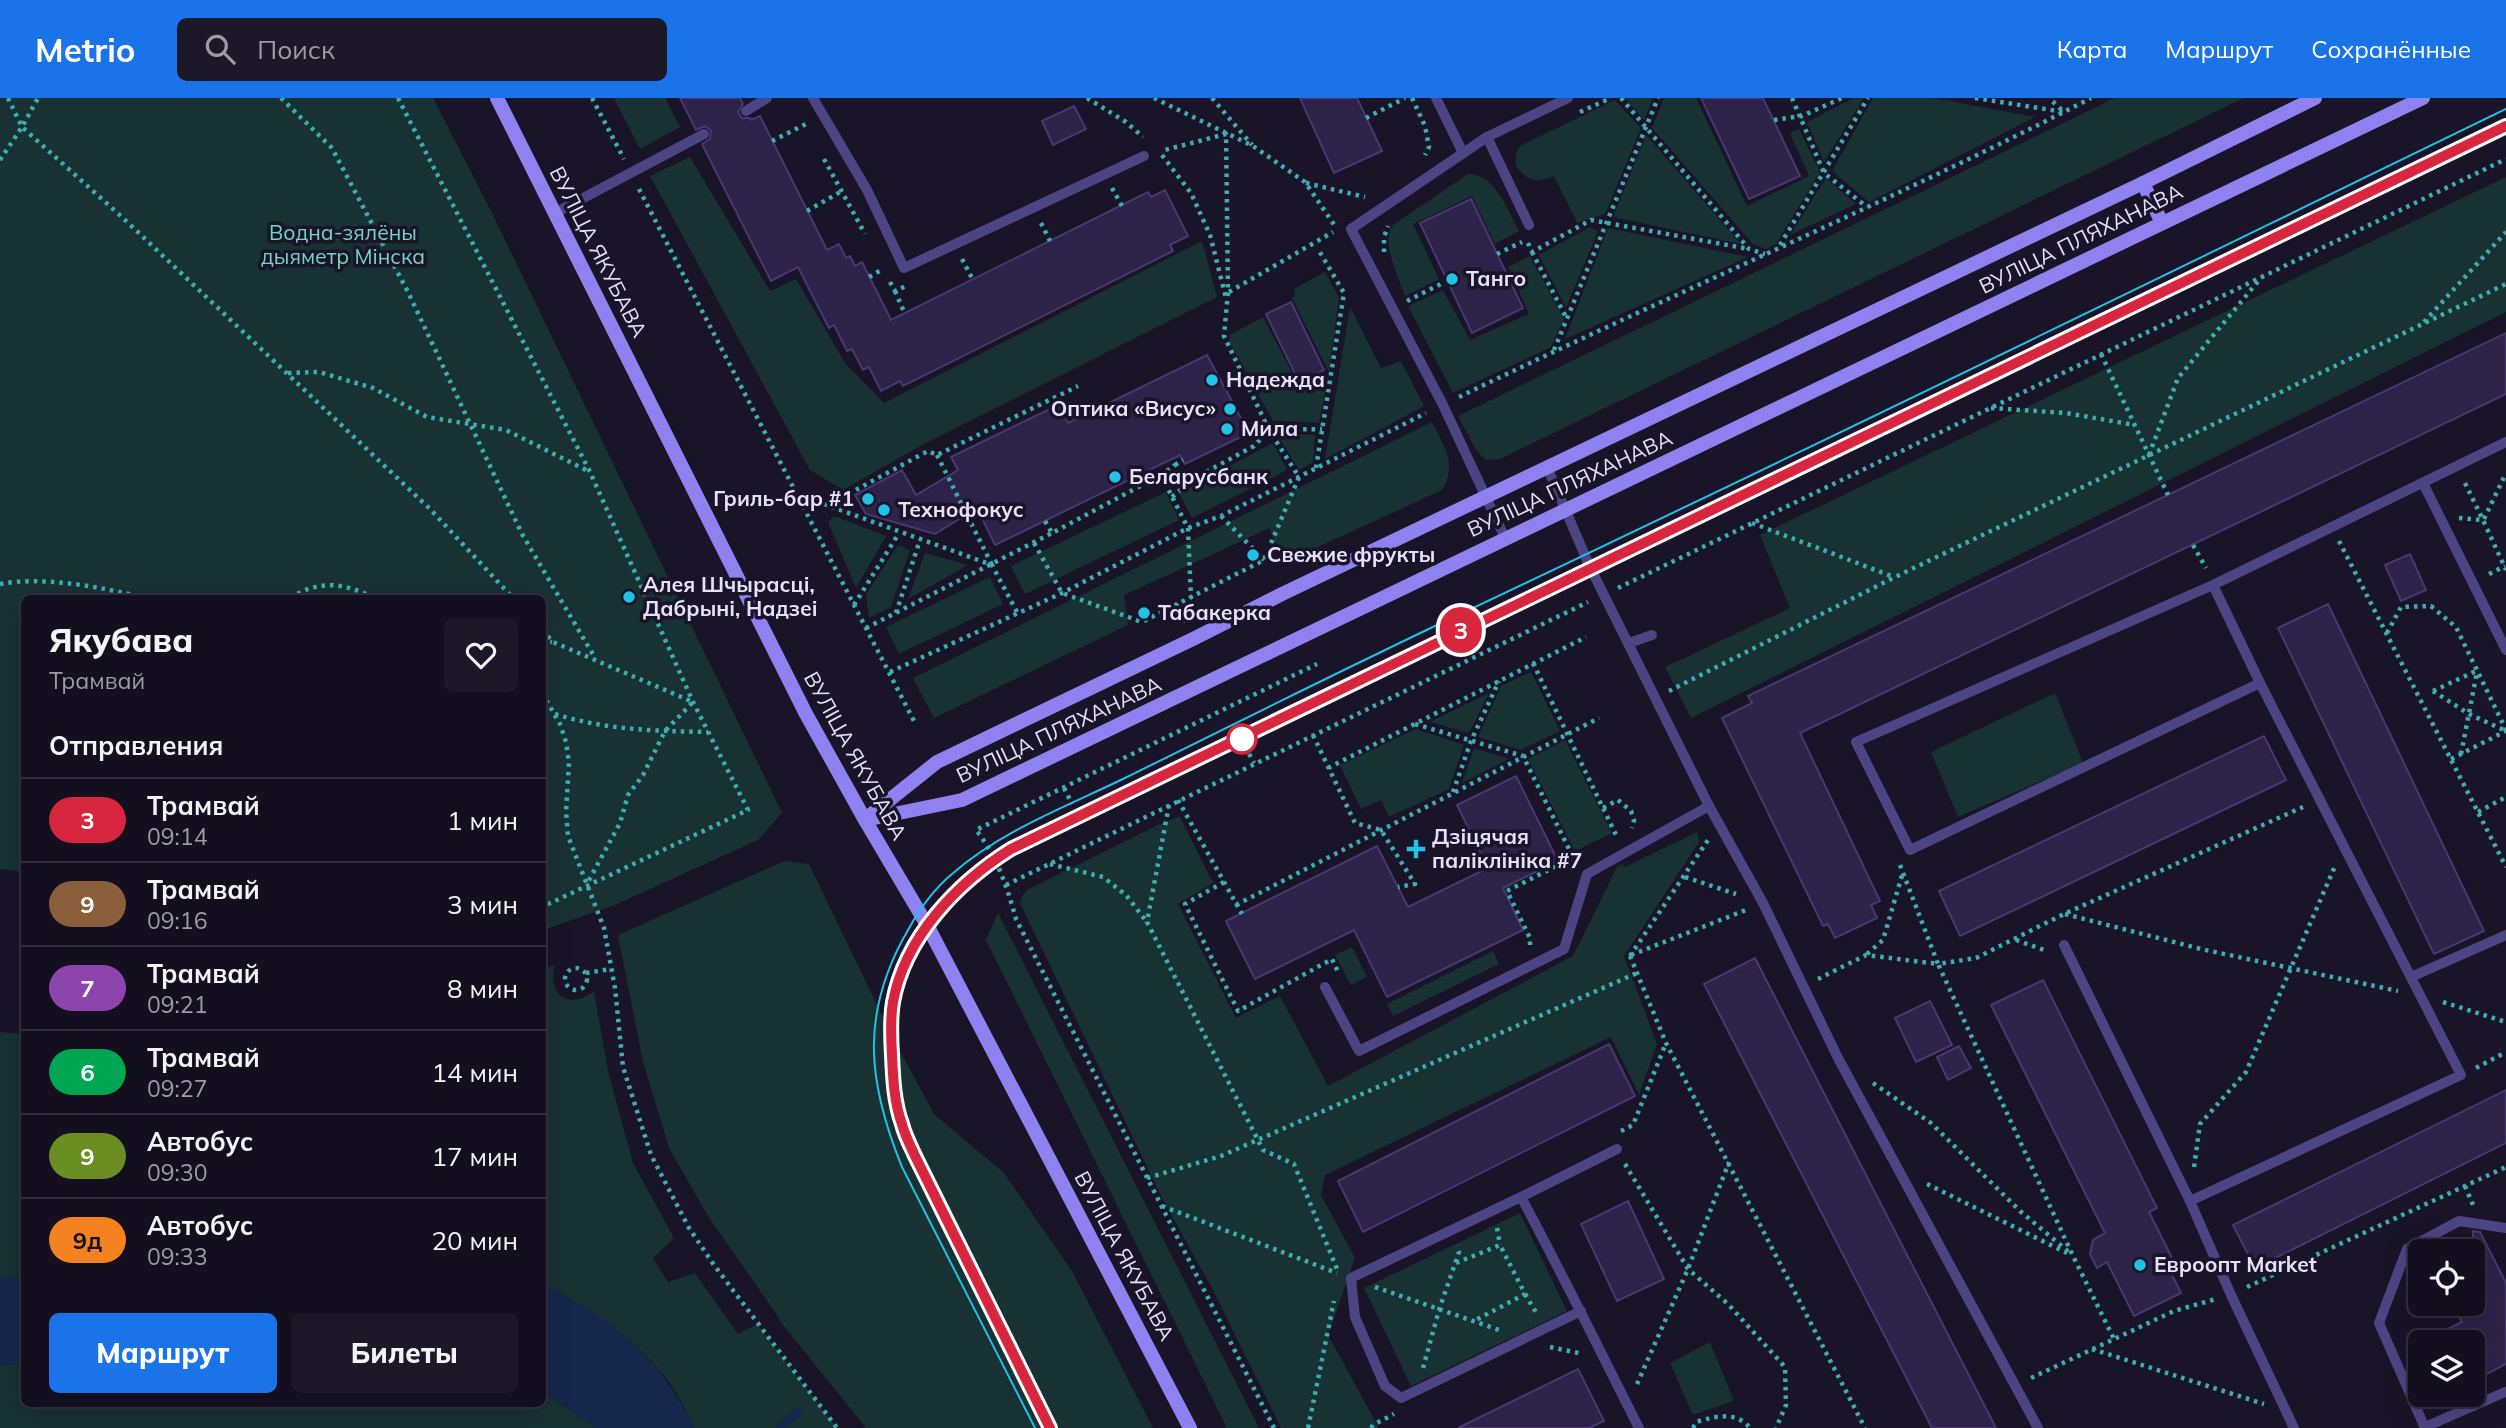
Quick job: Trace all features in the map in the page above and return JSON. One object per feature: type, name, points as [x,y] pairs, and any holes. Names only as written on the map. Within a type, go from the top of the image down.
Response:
[{"type":"main road","name":"ВУЛІЦА ЯКУБАВА","points":[[497,98],[806,714],[864,820],[927,925],[1190,1428]]},
{"type":"main road","name":"ВУЛІЦА ПЛЯХАНАВА","points":[[864,820],[937,762],[2315,98]]},
{"type":"main road","name":"ВУЛІЦА ПЛЯХАНАВА","points":[[864,820],[962,800],[2423,98]]},
{"type":"main road","points":[[2143,183],[2162,223]]},
{"type":"lane","points":[[746,111],[767,98]]},
{"type":"lane","points":[[813,98],[867,190],[904,268],[1144,156]]},
{"type":"lane","points":[[1436,98],[1463,153]]},
{"type":"lane","points":[[1504,538],[1443,405],[1351,229],[1487,137],[1568,98]]},
{"type":"lane","points":[[555,213],[704,134]]},
{"type":"lane","points":[[1487,137],[1529,225]]},
{"type":"lane","points":[[2260,683],[1910,850],[1856,742],[2213,585],[2506,442]]},
{"type":"lane","points":[[1547,467],[1604,594],[1709,806],[1763,903],[1839,1058],[2038,1428]]},
{"type":"lane","points":[[2423,483],[2506,650]]},
{"type":"lane","points":[[2190,1201],[2461,1075],[2260,683],[2213,585]]},
{"type":"lane","points":[[1629,643],[1652,635]]},
{"type":"lane","points":[[1325,987],[1359,1051],[1564,949],[1587,874],[1709,806]]},
{"type":"lane","points":[[2411,977],[2506,935]]},
{"type":"lane","points":[[2064,945],[2190,1201],[2294,1428]]},
{"type":"lane","points":[[1581,1311],[1401,1398],[1385,1386],[1355,1317],[1351,1278],[1616,1149]]},
{"type":"lane","points":[[1521,1197],[1639,1428]]},
{"type":"lane","points":[[2505,1392],[2425,1427],[2379,1323],[2407,1248],[2459,1221],[2506,1228]]},
{"type":"path","points":[[8,98],[22,127],[288,373],[430,509],[510,595]]},
{"type":"path","points":[[0,160],[38,98]]},
{"type":"path","points":[[281,98],[332,148],[408,292],[522,534],[595,658]]},
{"type":"path","points":[[397,98],[590,472],[693,702],[748,810],[546,905]]},
{"type":"path","points":[[592,98],[914,721]]},
{"type":"path","points":[[1087,98],[1126,122],[1159,152],[1191,193],[1210,235],[1228,306]]},
{"type":"path","points":[[1154,98],[1253,146],[1305,183],[1337,230],[1228,292]]},
{"type":"path","points":[[1212,98],[1253,146]]},
{"type":"path","points":[[1366,118],[1405,98]]},
{"type":"path","points":[[1412,98],[1429,142],[1423,159]]},
{"type":"path","points":[[1573,116],[1611,98]]},
{"type":"path","points":[[1620,98],[1749,249]]},
{"type":"path","points":[[1554,351],[1658,98]]},
{"type":"path","points":[[1793,98],[1824,173],[1867,207]]},
{"type":"path","points":[[1774,120],[1800,116],[1842,98]]},
{"type":"path","points":[[1779,246],[1868,98]]},
{"type":"path","points":[[1975,98],[2064,112]]},
{"type":"path","points":[[2049,98],[2064,112]]},
{"type":"path","points":[[890,672],[1062,593],[1188,528],[1221,516],[1554,351],[1867,207],[2091,98]]},
{"type":"path","points":[[801,115],[811,135]]},
{"type":"path","points":[[772,141],[806,124]]},
{"type":"path","points":[[1144,156],[1226,134]]},
{"type":"path","points":[[1226,134],[1228,306],[1224,336],[1269,430],[1299,477]]},
{"type":"path","points":[[824,158],[865,236]]},
{"type":"path","points":[[1154,164],[1165,159]]},
{"type":"path","points":[[1006,885],[1313,734],[2506,159]]},
{"type":"path","points":[[1099,191],[1122,180]]},
{"type":"path","points":[[1305,183],[1378,200]]},
{"type":"path","points":[[1111,186],[1122,206]]},
{"type":"path","points":[[807,211],[842,191]]},
{"type":"path","points":[[1050,241],[1039,221],[1051,215]]},
{"type":"path","points":[[1532,252],[1591,220],[1765,254]]},
{"type":"path","points":[[1389,265],[1384,252],[1384,237],[1390,222]]},
{"type":"path","points":[[2421,325],[2506,232]]},
{"type":"path","points":[[1497,254],[1526,240],[1568,320]]},
{"type":"path","points":[[1316,469],[1344,293],[1318,249]]},
{"type":"path","points":[[951,264],[973,254]]},
{"type":"path","points":[[877,258],[905,314]]},
{"type":"path","points":[[962,259],[973,280]]},
{"type":"path","points":[[869,276],[883,269]]},
{"type":"path","points":[[2150,455],[2178,378],[2263,276]]},
{"type":"path","points":[[895,291],[918,281]]},
{"type":"path","points":[[1404,302],[1447,281]]},
{"type":"path","points":[[1656,697],[1895,577],[2506,284]]},
{"type":"path","points":[[2101,354],[2168,495]]},
{"type":"path","points":[[288,373],[320,372],[373,388],[427,417],[506,430],[590,472]]},
{"type":"path","points":[[937,455],[1078,386]]},
{"type":"path","points":[[1990,408],[2066,412],[2135,425]]},
{"type":"path","points":[[1172,497],[1195,478],[1254,446],[1269,430],[1322,429]]},
{"type":"path","points":[[826,506],[928,451],[937,455],[1018,614]]},
{"type":"path","points":[[1172,459],[1175,465]]},
{"type":"path","points":[[866,628],[1034,543],[1183,460]]},
{"type":"path","points":[[2458,466],[2506,570]]},
{"type":"path","points":[[2483,520],[2506,473]]},
{"type":"path","points":[[1161,474],[1188,528],[1191,598]]},
{"type":"path","points":[[1034,543],[1062,593],[1142,622],[1264,560],[1299,477]]},
{"type":"path","points":[[799,495],[992,565]]},
{"type":"path","points":[[1221,516],[1264,560]]},
{"type":"path","points":[[2439,516],[2483,520]]},
{"type":"path","points":[[1045,521],[1052,533]]},
{"type":"path","points":[[1751,523],[1895,577]]},
{"type":"path","points":[[2332,527],[2506,867]]},
{"type":"path","points":[[854,605],[899,533]]},
{"type":"path","points":[[896,614],[920,541]]},
{"type":"path","points":[[2193,544],[2213,585]]},
{"type":"path","points":[[0,584],[45,581],[127,595]]},
{"type":"path","points":[[297,595],[319,585],[351,586],[369,595]]},
{"type":"path","points":[[2387,634],[2402,607],[2431,606],[2456,627],[2505,729]]},
{"type":"path","points":[[546,634],[553,642]]},
{"type":"path","points":[[1328,768],[1586,637]]},
{"type":"path","points":[[546,641],[595,658],[693,702]]},
{"type":"path","points":[[1533,663],[1567,734],[1617,837],[1631,830],[1634,820],[1625,804],[1618,800],[1603,808]]},
{"type":"path","points":[[1274,1428],[1016,919],[1006,885],[990,847],[976,830],[1317,664]]},
{"type":"path","points":[[2461,754],[2477,671]]},
{"type":"path","points":[[2477,671],[2433,691],[2469,714],[2505,729]]},
{"type":"path","points":[[1453,793],[1471,741],[1500,680]]},
{"type":"path","points":[[546,699],[555,714],[566,743],[569,763],[566,811],[568,836],[604,928],[623,1067],[651,1155],[669,1193],[713,1265],[837,1428]]},
{"type":"path","points":[[586,886],[620,823],[628,795],[643,775],[665,731],[693,702]]},
{"type":"path","points":[[555,714],[587,724],[708,732]]},
{"type":"path","points":[[2505,729],[2506,714]]},
{"type":"path","points":[[1236,905],[1599,718]]},
{"type":"path","points":[[1414,724],[1523,756],[1574,858],[1507,891],[1530,938],[1530,947]]},
{"type":"path","points":[[2451,758],[2505,729]]},
{"type":"path","points":[[1313,734],[1355,823],[1381,830],[1415,884],[1398,887]]},
{"type":"path","points":[[1241,739],[1254,763]]},
{"type":"path","points":[[1064,788],[1072,804]]},
{"type":"path","points":[[2478,812],[2506,797]]},
{"type":"path","points":[[1866,955],[1938,964],[1976,958],[2064,914],[2320,799]]},
{"type":"path","points":[[1178,800],[1242,914]]},
{"type":"path","points":[[1147,922],[1170,804]]},
{"type":"path","points":[[1630,956],[1720,824]]},
{"type":"path","points":[[1830,972],[1866,955],[1883,940],[1910,850]]},
{"type":"path","points":[[1048,863],[1102,877],[1126,895],[1147,922],[1263,1150],[1294,1164],[1339,1274],[1161,1206]]},
{"type":"path","points":[[2190,1201],[2200,1124],[2246,1072],[2336,864]]},
{"type":"path","points":[[1903,870],[1938,964],[2114,1339]]},
{"type":"path","points":[[1685,877],[1763,903]]},
{"type":"path","points":[[1224,882],[1185,904],[1238,1011],[1332,959],[1343,982]]},
{"type":"path","points":[[1630,956],[1763,903]]},
{"type":"path","points":[[2064,914],[2291,970],[2419,995],[2506,1022]]},
{"type":"path","points":[[2014,939],[2071,959]]},
{"type":"path","points":[[1630,956],[1666,1043],[1865,1428]]},
{"type":"path","points":[[586,973],[587,981],[581,989],[574,990],[566,984],[565,976],[569,970],[576,968],[586,973],[611,968]]},
{"type":"path","points":[[1147,1178],[1221,1156],[1637,973]]},
{"type":"path","points":[[2461,1075],[2506,1052]]},
{"type":"path","points":[[1869,1080],[1931,1123],[2020,1211],[2073,1256]]},
{"type":"path","points":[[1633,1125],[1616,1149],[1689,1269],[1728,1304],[1785,1367],[1786,1405],[1776,1428]]},
{"type":"path","points":[[1628,1405],[1689,1269],[1729,1162]]},
{"type":"path","points":[[2017,1385],[2174,1311],[2231,1295],[2506,1167]]},
{"type":"path","points":[[1898,1169],[2073,1256]]},
{"type":"path","points":[[1417,1390],[1439,1310],[1459,1252],[1450,1231]]},
{"type":"path","points":[[1455,1264],[1500,1245],[1525,1294],[1474,1321]]},
{"type":"path","points":[[1351,1278],[1525,1340],[1604,1360]]},
{"type":"path","points":[[1308,1428],[1334,1300]]},
{"type":"path","points":[[1580,1348],[1584,1355]]},
{"type":"path","points":[[2092,1349],[2284,1410]]},
{"type":"path","points":[[1371,1428],[1395,1414]]},
{"type":"path","points":[[1693,1428],[1696,1422],[1731,1416],[1744,1421],[1750,1428]]},
{"type":"green space","name":"Водна-зялёны дыяметр Мінска","points":[[0,98],[433,98],[493,215],[782,813],[758,840],[615,905],[546,929],[546,595],[21,595],[21,872],[0,869]]},
{"type":"green space","points":[[614,98],[665,98],[680,127],[640,149]]},
{"type":"green space","points":[[1625,98],[1653,98],[1644,120]]},
{"type":"green space","points":[[1664,98],[1696,98],[1747,206],[1809,176],[1790,133],[1799,129],[1820,172],[1776,244],[1766,249],[1753,244],[1652,128]]},
{"type":"green space","points":[[1854,98],[1864,98],[1824,162],[1807,122]]},
{"type":"green space","points":[[1873,98],[1933,98],[2035,117],[1869,202],[1832,171]]},
{"type":"green space","points":[[2115,98],[2244,98],[1500,459],[1485,460],[1475,448],[1458,416]]},
{"type":"green space","points":[[1615,100],[1641,128],[1605,214],[1577,223],[1554,176],[1543,180],[1529,178],[1516,166],[1516,153],[1520,146]]},
{"type":"green space","points":[[1646,135],[1741,244],[1613,217]]},
{"type":"green space","points":[[690,157],[770,291],[796,279],[845,363],[884,403],[1202,241],[1217,297],[922,445],[843,490],[810,470],[650,176]]},
{"type":"green space","points":[[1468,174],[1478,176],[1493,186],[1519,231],[1495,244],[1472,196],[1413,224],[1439,279],[1405,296],[1390,250],[1389,240],[1393,225]]},
{"type":"green space","points":[[2506,177],[2506,312],[1691,718],[1665,667],[1790,608],[1760,535]]},
{"type":"green space","points":[[1826,178],[1856,204],[1790,235]]},
{"type":"green space","points":[[1590,227],[1598,231],[1566,308],[1539,255]]},
{"type":"green space","points":[[1608,228],[1748,257],[1565,339]]},
{"type":"green space","points":[[1530,256],[1564,319],[1551,347],[1453,393],[1408,306],[1443,290],[1470,340],[1529,314],[1508,267]]},
{"type":"green space","points":[[1325,272],[1339,298],[1329,372],[1292,298],[1295,296],[1294,289]]},
{"type":"green space","points":[[1350,307],[1381,368],[1401,361],[1424,406],[1325,459]]},
{"type":"green space","points":[[1263,317],[1300,388],[1328,377],[1319,423],[1273,421],[1229,341],[1230,335]]},
{"type":"green space","points":[[1432,422],[1448,456],[1449,472],[1442,490],[1281,564],[1270,528],[1124,595],[1128,625],[934,718],[913,678]]},
{"type":"green space","points":[[1276,433],[1315,435],[1313,462],[1299,470]]},
{"type":"green space","points":[[1273,443],[1287,470],[1192,518],[1179,493]]},
{"type":"green space","points":[[1166,492],[1179,520],[1025,594],[1011,566]]},
{"type":"green space","points":[[834,516],[886,536],[856,588],[828,522]]},
{"type":"green space","points":[[898,545],[910,550],[891,607],[869,618],[866,594]]},
{"type":"green space","points":[[925,553],[968,565],[908,599]]},
{"type":"green space","points":[[990,577],[1003,604],[899,654],[886,627]]},
{"type":"green space","points":[[1531,672],[1560,731],[1521,750],[1478,737],[1501,686]]},
{"type":"green space","points":[[1489,693],[1469,733],[1430,722]]},
{"type":"green space","points":[[2055,693],[2083,763],[1958,817],[1931,752]]},
{"type":"green space","points":[[1416,729],[1464,745],[1449,789],[1389,817],[1381,800],[1361,809],[1340,765]]},
{"type":"green space","points":[[1565,740],[1612,833],[1575,851],[1528,759]]},
{"type":"green space","points":[[1474,748],[1509,759],[1462,783]]},
{"type":"green space","points":[[1180,817],[1213,883],[1178,904],[1236,1018],[1280,996],[1328,1086],[1573,956],[1617,867],[1622,864],[1625,867],[1697,832],[1699,842],[1624,956],[1657,1044],[1639,1095],[1611,1037],[1325,1175],[1321,1195],[1355,1258],[1328,1335],[1379,1428],[1281,1428],[1212,1288],[1164,1202],[1020,903],[1027,890]]},
{"type":"green space","points":[[784,861],[809,864],[891,1034],[934,1114],[1004,1173],[1072,1271],[1153,1428],[866,1428],[779,1320],[708,1216],[669,1148],[643,1062],[618,935]]},
{"type":"green space","points":[[998,913],[1259,1428],[1227,1428],[986,940]]},
{"type":"green space","points":[[1352,947],[1367,977],[1351,985],[1335,955]]},
{"type":"green space","points":[[1493,951],[1499,964],[1393,1016],[1387,1004]]},
{"type":"green space","points":[[555,965],[554,985],[562,997],[576,1000],[594,991],[608,1071],[633,1163],[674,1238],[653,1258],[668,1282],[695,1273],[738,1334],[757,1324],[837,1428],[694,1428],[669,1382],[638,1348],[593,1313],[546,1287],[546,968]]},
{"type":"green space","points":[[0,1032],[21,1034],[21,1275],[0,1278]]},
{"type":"green space","points":[[1520,1213],[1567,1311],[1411,1386],[1364,1288]]},
{"type":"green space","points":[[1710,1342],[1734,1401],[1693,1415],[1670,1363]]},
{"type":"green space","points":[[21,1363],[21,1407],[546,1407],[546,1394],[596,1428],[0,1428],[0,1366]]},
{"type":"water","points":[[21,1275],[21,1363],[0,1366],[0,1278]]},
{"type":"water","points":[[546,1287],[592,1312],[632,1342],[666,1380],[694,1428],[596,1428],[546,1394]]},
{"type":"building","points":[[680,98],[740,98],[743,104],[738,112],[742,118],[751,120],[760,116],[827,250],[839,244],[846,258],[850,256],[855,266],[862,262],[891,320],[1148,192],[1151,197],[1165,190],[1188,236],[1170,245],[1173,251],[903,386],[900,381],[881,391],[869,367],[863,370],[852,349],[847,351],[834,325],[829,328],[798,267],[771,281],[702,144],[710,139],[711,131],[705,126],[696,130]]},
{"type":"building","points":[[1300,98],[1357,98],[1382,151],[1334,173]]},
{"type":"building","points":[[1701,98],[1763,98],[1800,176],[1749,199]]},
{"type":"building","points":[[1074,106],[1086,129],[1053,145],[1042,121]]},
{"type":"building","points":[[1471,199],[1523,308],[1472,333],[1420,223]]},
{"type":"building","points":[[1291,302],[1324,370],[1299,382],[1266,314]]},
{"type":"building","points":[[2506,333],[2506,394],[1800,733],[1880,901],[1871,905],[1877,918],[1835,938],[1828,924],[1823,926],[1722,718],[1752,703],[1748,696]]},
{"type":"building","points":[[1207,355],[1249,433],[1185,464],[1180,455],[995,545],[977,508],[935,534],[866,514],[855,495],[902,470],[916,495],[958,470],[951,457],[1058,405],[1068,423]]},
{"type":"building","points":[[2410,554],[2426,590],[2401,601],[2385,565]]},
{"type":"building","points":[[2328,604],[2484,931],[2434,954],[2278,628]]},
{"type":"building","points":[[2264,736],[2286,780],[1960,936],[1939,891]]},
{"type":"building","points":[[1516,776],[1558,861],[1503,888],[1523,930],[1387,997],[1354,930],[1255,979],[1226,921],[1377,846],[1408,907],[1488,868],[1457,805]]},
{"type":"building","points":[[1755,958],[1996,1428],[1932,1428],[1704,984]]},
{"type":"building","points":[[2043,980],[2157,1208],[2149,1212],[2175,1264],[2168,1267],[2181,1293],[2134,1316],[2107,1262],[2097,1268],[2090,1254],[2093,1240],[2105,1233],[1991,1005]]},
{"type":"building","points":[[1930,1001],[1952,1045],[1916,1062],[1895,1018]]},
{"type":"building","points":[[1609,1044],[1635,1096],[1363,1232],[1338,1181]]},
{"type":"building","points":[[1959,1046],[1971,1068],[1948,1080],[1937,1057]]},
{"type":"building","points":[[2506,1090],[2506,1143],[2255,1268],[2233,1225]]},
{"type":"building","points":[[1628,1201],[1664,1279],[1617,1301],[1581,1224]]},
{"type":"building","points":[[2473,1231],[2480,1232],[2484,1239],[2473,1239]]},
{"type":"building","points":[[2485,1242],[2506,1283],[2506,1364],[2485,1375],[2485,1330],[2446,1330],[2462,1322],[2459,1316],[2485,1316]]},
{"type":"building","points":[[1578,1369],[1604,1421],[1589,1428],[1458,1428]]},
{"type":"waterway","points":[[780,1428],[798,1411]]},
{"type":"tram line","points":[[1035,1428],[902,1167],[881,1105],[876,1076],[874,1047],[882,990],[912,922],[945,880],[991,845],[1034,821],[2506,109]]},
{"type":"tram line","points":[[1050,1428],[910,1146],[896,1099],[891,1022],[899,978],[921,934],[936,914],[971,878],[1011,849],[2506,126]]},
{"type":"tram line","name":"3","points":[[1050,1428],[916,1158],[901,1124],[893,1085],[893,1002],[900,976],[913,946],[927,925],[962,886],[1011,849],[2506,126]]},
{"type":"place","name":"Танго","points":[[1452,279]]},
{"type":"place","name":"Надежда","points":[[1212,380]]},
{"type":"place","name":"Оптика «Висус»","points":[[1230,409]]},
{"type":"place","name":"Мила","points":[[1227,429]]},
{"type":"place","name":"Беларусбанк","points":[[1115,477]]},
{"type":"place","name":"Гриль-бар #1","points":[[868,499]]},
{"type":"place","name":"Технофокус","points":[[884,510]]},
{"type":"place","name":"Свежие фрукты","points":[[1253,555]]},
{"type":"place","name":"Алея Шчырасці, Дабрыні, Надзеі","points":[[629,597]]},
{"type":"place","name":"Табакерка","points":[[1144,613]]},
{"type":"place","name":"Дзіцячая паліклініка #7","points":[[1416,849]]},
{"type":"place","name":"Евроопт Market","points":[[2140,1265]]}]
